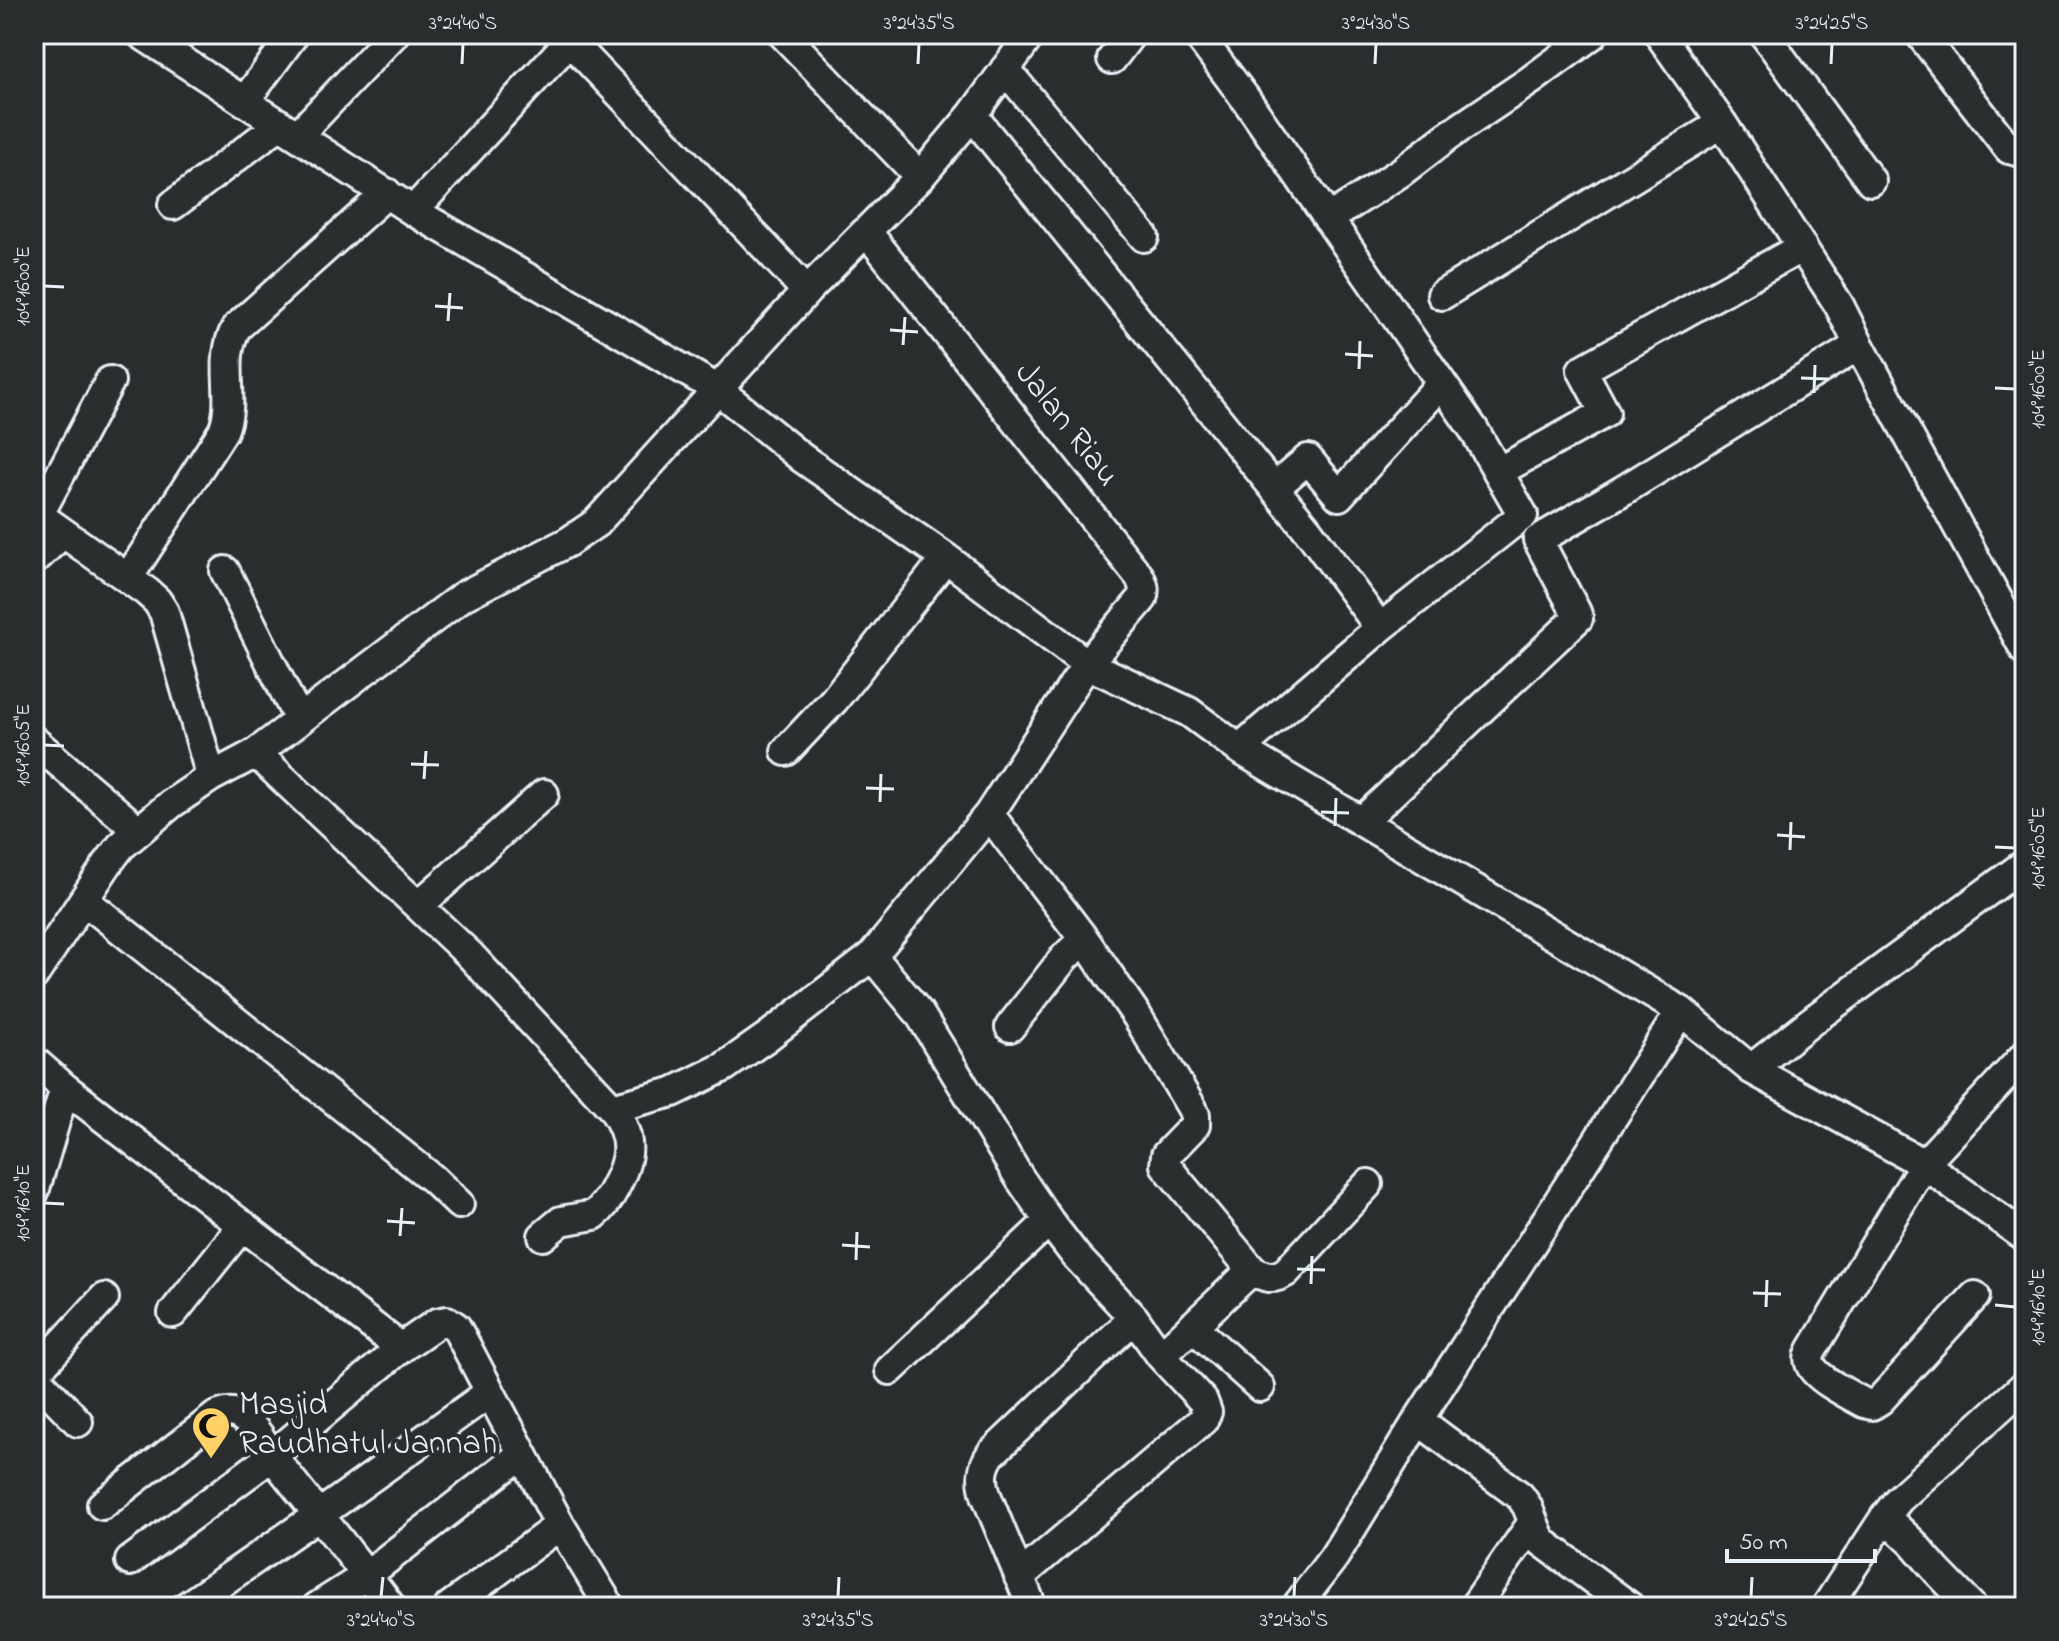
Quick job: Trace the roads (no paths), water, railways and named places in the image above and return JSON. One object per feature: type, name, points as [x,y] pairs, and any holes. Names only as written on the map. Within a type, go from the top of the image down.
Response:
[{"type":"street","points":[[141,34],[413,211],[717,389],[802,458],[946,558],[1087,664],[1189,712],[1239,749],[1681,1011],[1751,1069],[1924,1164],[2025,1237]]},
{"type":"street","points":[[245,101],[294,34]]},
{"type":"street","points":[[173,205],[289,129],[394,34]]},
{"type":"street","points":[[783,34],[920,177]]},
{"type":"street","points":[[34,975],[121,846],[171,804],[211,777],[256,753],[463,596],[568,542],[596,523],[807,291],[920,177],[972,115],[1031,34]]},
{"type":"street","points":[[1112,59],[1131,34]]},
{"type":"street","points":[[1197,34],[1245,98],[1474,430],[1538,540],[1578,618],[1362,821]]},
{"type":"street","points":[[1328,219],[1401,172],[1593,34]]},
{"type":"street","points":[[1659,34],[1722,123],[1839,305],[1859,345],[2017,616],[2025,650]]},
{"type":"street","points":[[1764,34],[1871,181]]},
{"type":"street","points":[[1920,34],[2009,149],[2025,153]]},
{"type":"street","points":[[413,211],[573,38],[807,291]]},
{"type":"street","points":[[1005,69],[1144,237]]},
{"type":"street","points":[[972,115],[1308,530],[1380,628]]},
{"type":"street","points":[[1442,295],[1722,123]]},
{"type":"street","points":[[128,578],[223,431],[229,412],[229,344],[237,327],[387,193]]},
{"type":"street","name":"Jalan Riau","points":[[613,1109],[673,1092],[724,1067],[872,956],[989,814],[1087,664],[1142,599],[1143,583],[867,232]]},
{"type":"street","points":[[1498,472],[1605,413],[1582,370],[1802,247]]},
{"type":"street","points":[[1538,540],[1859,345]]},
{"type":"street","points":[[110,381],[36,514],[157,601],[164,612],[211,777]]},
{"type":"street","points":[[1274,488],[1308,459],[1339,496],[1441,384]]},
{"type":"street","points":[[1239,749],[1380,628],[1523,515]]},
{"type":"street","points":[[34,560],[63,533]]},
{"type":"street","points":[[786,751],[834,700],[946,558]]},
{"type":"street","points":[[225,571],[299,720]]},
{"type":"street","points":[[34,741],[139,831]]},
{"type":"street","points":[[256,753],[470,955],[613,1109],[623,1124],[628,1156],[610,1197],[597,1214],[561,1221],[543,1236]]},
{"type":"street","points":[[418,906],[544,794]]},
{"type":"street","points":[[989,814],[1084,939],[1137,1016],[1195,1115],[1195,1125],[1166,1155],[1164,1163],[1252,1270],[1263,1277],[1273,1278],[1286,1272],[1368,1184]]},
{"type":"street","points":[[1751,1069],[2025,864]]},
{"type":"street","points":[[84,900],[433,1179],[459,1204]]},
{"type":"street","points":[[1010,1027],[1064,958],[1084,939]]},
{"type":"street","points":[[872,956],[919,1013],[1049,1221],[1076,1256],[1134,1318],[1161,1356],[1203,1401],[1207,1412],[1203,1420],[1019,1577]]},
{"type":"street","points":[[1296,1607],[1334,1557],[1418,1420],[1681,1011]]},
{"type":"street","points":[[1975,1296],[1872,1405],[1819,1375],[1811,1367],[1809,1357],[1812,1350],[1924,1164],[2025,1055]]},
{"type":"street","points":[[34,1061],[401,1348]]},
{"type":"street","points":[[34,1192],[65,1088]]},
{"type":"street","points":[[890,1370],[1049,1221]]},
{"type":"street","points":[[173,1313],[243,1225]]},
{"type":"street","points":[[1161,1356],[1252,1270]]},
{"type":"street","points":[[78,1422],[34,1375],[104,1298]]},
{"type":"street","points":[[1032,1607],[983,1487],[985,1462],[1134,1318]]},
{"type":"street","points":[[130,1561],[272,1456],[401,1348],[437,1323],[447,1321],[456,1327],[598,1602]]},
{"type":"street","points":[[1192,1326],[1260,1387]]},
{"type":"street","points":[[1826,1607],[1899,1499],[2025,1385]]},
{"type":"street","points":[[186,1607],[489,1393]]},
{"type":"street","points":[[102,1505],[215,1417],[226,1412],[237,1414],[246,1419],[391,1607]]},
{"type":"street","points":[[1418,1420],[1520,1496],[1541,1541],[1630,1607]]},
{"type":"street","points":[[317,1607],[367,1575],[522,1454]]},
{"type":"street","points":[[1885,1517],[1972,1607]]},
{"type":"street","points":[[1474,1607],[1533,1522]]},
{"type":"street","points":[[449,1607],[560,1525]]},
{"type":"place","name":"Masjid Raudhatul Jannah","points":[[211,1460]]}]
